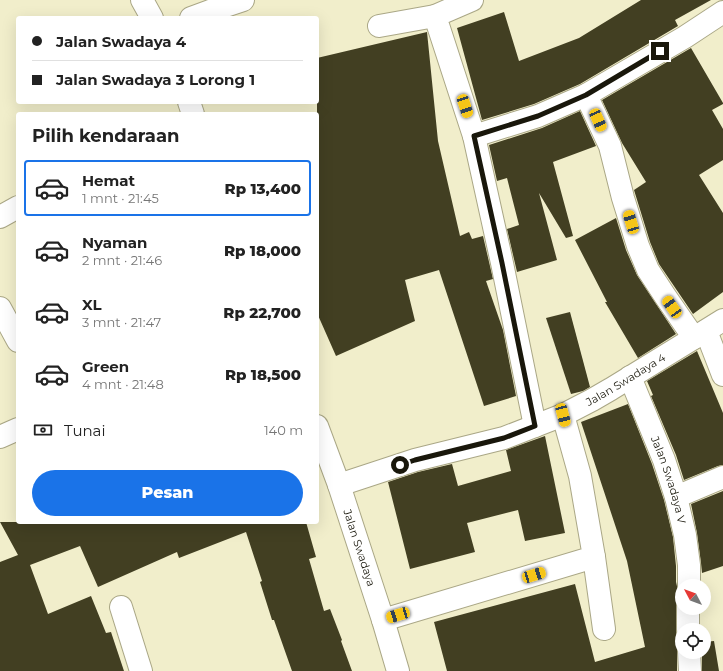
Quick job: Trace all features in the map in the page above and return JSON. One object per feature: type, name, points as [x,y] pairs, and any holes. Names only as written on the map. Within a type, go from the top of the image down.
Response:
[{"type":"street","points":[[142,0],[151,16]]},
{"type":"street","points":[[196,16],[243,0]]},
{"type":"street","points":[[379,26],[435,16],[472,0]]},
{"type":"street","points":[[474,136],[538,116],[586,95],[685,37],[723,12]]},
{"type":"street","points":[[435,16],[474,136],[502,263],[535,426]]},
{"type":"street","points":[[586,95],[610,146],[623,198],[638,246],[648,270],[665,296],[708,330],[723,375]]},
{"type":"street","points":[[0,217],[16,208]]},
{"type":"street","points":[[0,308],[16,337]]},
{"type":"street","name":"Jalan Swadaya 4","points":[[339,485],[415,460],[504,438],[563,415],[592,400],[708,330]]},
{"type":"street","name":"Jalan Swadaya V","points":[[630,377],[664,460],[676,498],[685,535],[689,565],[689,579]]},
{"type":"street","points":[[563,415],[580,476],[594,557],[604,629]]},
{"type":"street","points":[[0,437],[16,430]]},
{"type":"street","name":"Jalan Swadaya","points":[[319,431],[339,485],[398,671]]},
{"type":"street","points":[[676,498],[723,478]]},
{"type":"street","points":[[383,620],[594,557]]},
{"type":"street","points":[[121,607],[141,671]]},
{"type":"street","points":[[689,659],[690,671]]},
{"type":"building","points":[[641,0],[711,0],[675,20],[678,26],[580,84],[534,104],[482,120],[457,28],[504,12],[519,61],[579,38]]},
{"type":"building","points":[[427,32],[438,141],[460,236],[469,232],[472,239],[483,236],[493,279],[486,281],[503,330],[516,396],[484,406],[439,270],[405,280],[415,321],[336,356],[319,318],[319,112],[317,112],[317,104],[319,104],[319,58]]},
{"type":"building","points":[[691,48],[723,103],[712,110],[723,129],[723,160],[699,175],[723,213],[723,292],[693,314],[659,264],[650,242],[634,190],[646,182],[622,143],[602,100]]},
{"type":"building","points":[[580,111],[596,146],[553,162],[573,236],[566,238],[539,193],[557,260],[517,272],[507,229],[519,225],[507,178],[497,181],[489,145],[542,128]]},
{"type":"building","points":[[616,218],[626,250],[637,275],[676,334],[638,358],[605,302],[607,302],[575,240]]},
{"type":"building","points":[[570,312],[590,387],[583,391],[571,394],[546,318]]},
{"type":"building","points":[[697,351],[723,413],[723,465],[684,480],[676,455],[651,396],[653,395],[647,381]]},
{"type":"building","points":[[628,404],[652,464],[664,500],[673,537],[676,566],[675,659],[677,659],[677,671],[447,671],[434,622],[575,584],[595,662],[645,647],[627,561],[581,422]]},
{"type":"building","points":[[545,436],[565,533],[525,541],[518,510],[467,523],[475,552],[410,569],[388,482],[418,472],[452,464],[458,486],[511,471],[506,450]]},
{"type":"building","points":[[723,491],[723,566],[702,573],[697,533],[691,504]]},
{"type":"building","points":[[0,522],[16,522],[16,524],[307,524],[316,557],[309,559],[324,611],[330,609],[352,671],[292,671],[274,620],[272,620],[260,582],[262,581],[246,532],[179,558],[177,552],[98,587],[80,546],[30,565],[48,614],[91,596],[106,633],[111,632],[124,671],[0,671],[0,562],[18,555]]},
{"type":"building","points":[[711,641],[714,641],[719,671],[702,671],[702,659],[711,659]]},
{"type":"route","points":[[400,465],[415,460],[477,446],[504,438],[535,426],[502,263],[474,136],[538,116],[586,95],[660,51]]}]
